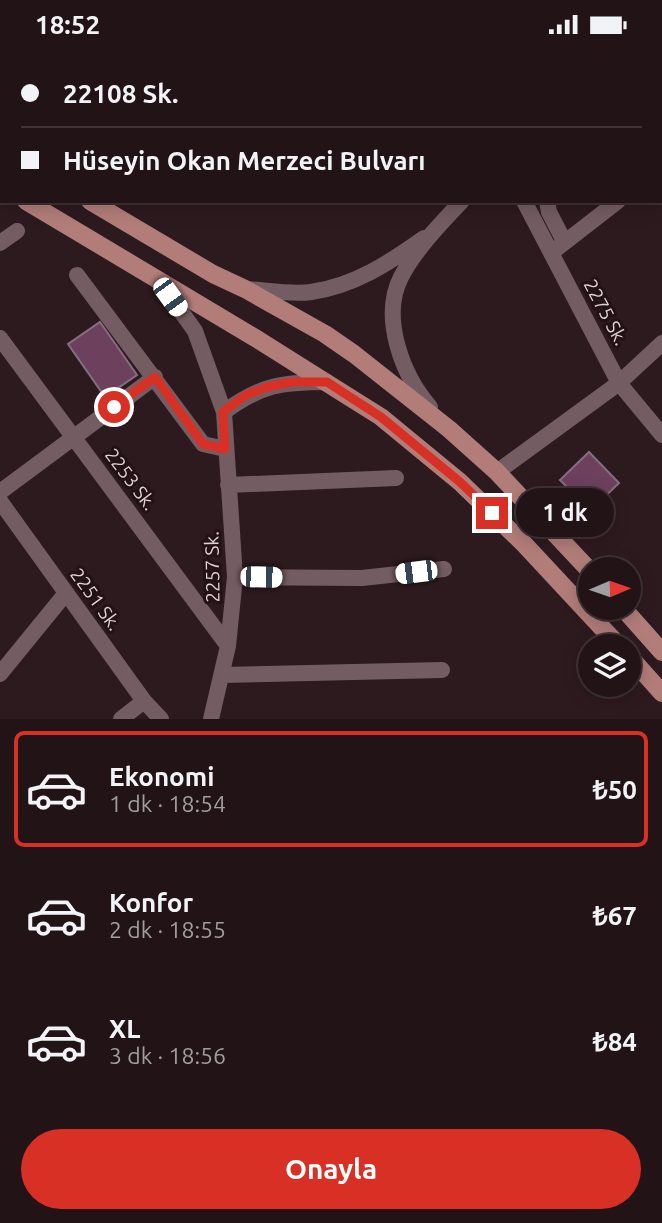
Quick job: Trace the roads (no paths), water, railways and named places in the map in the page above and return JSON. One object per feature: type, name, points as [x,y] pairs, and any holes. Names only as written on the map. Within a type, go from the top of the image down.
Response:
[{"type":"main road","points":[[29,203],[381,417],[460,482],[525,545],[608,634]]},
{"type":"main road","points":[[93,203],[213,274],[326,334],[449,429],[497,472],[578,559]]},
{"type":"main road","points":[[634,620],[662,652]]},
{"type":"main road","points":[[641,670],[662,693]]},
{"type":"street","points":[[449,429],[417,392],[399,353],[392,314],[400,278],[437,228],[460,203]]},
{"type":"street","name":"2275 Sk.","points":[[525,203],[619,383],[662,435]]},
{"type":"street","points":[[547,203],[549,212],[564,241]]},
{"type":"street","points":[[551,253],[615,203]]},
{"type":"street","points":[[245,289],[309,293],[344,285],[389,263],[437,228]]},
{"type":"street","points":[[0,243],[17,232]]},
{"type":"street","points":[[77,275],[203,444],[225,449]]},
{"type":"street","name":"2257 Sk.","points":[[158,280],[195,331],[223,412],[235,577],[233,617],[211,719]]},
{"type":"street","name":"2253 Sk.","points":[[0,338],[228,646]]},
{"type":"street","points":[[497,472],[619,383],[662,344]]},
{"type":"street","points":[[0,492],[155,377]]},
{"type":"street","points":[[223,412],[246,395],[267,387],[292,382],[327,382]]},
{"type":"street","points":[[228,485],[396,478]]},
{"type":"street","name":"2251 Sk.","points":[[0,501],[144,701],[161,719]]},
{"type":"street","points":[[235,577],[362,578],[444,569]]},
{"type":"street","points":[[0,674],[66,593]]},
{"type":"street","points":[[222,675],[442,670]]},
{"type":"street","points":[[121,719],[144,701]]}]
